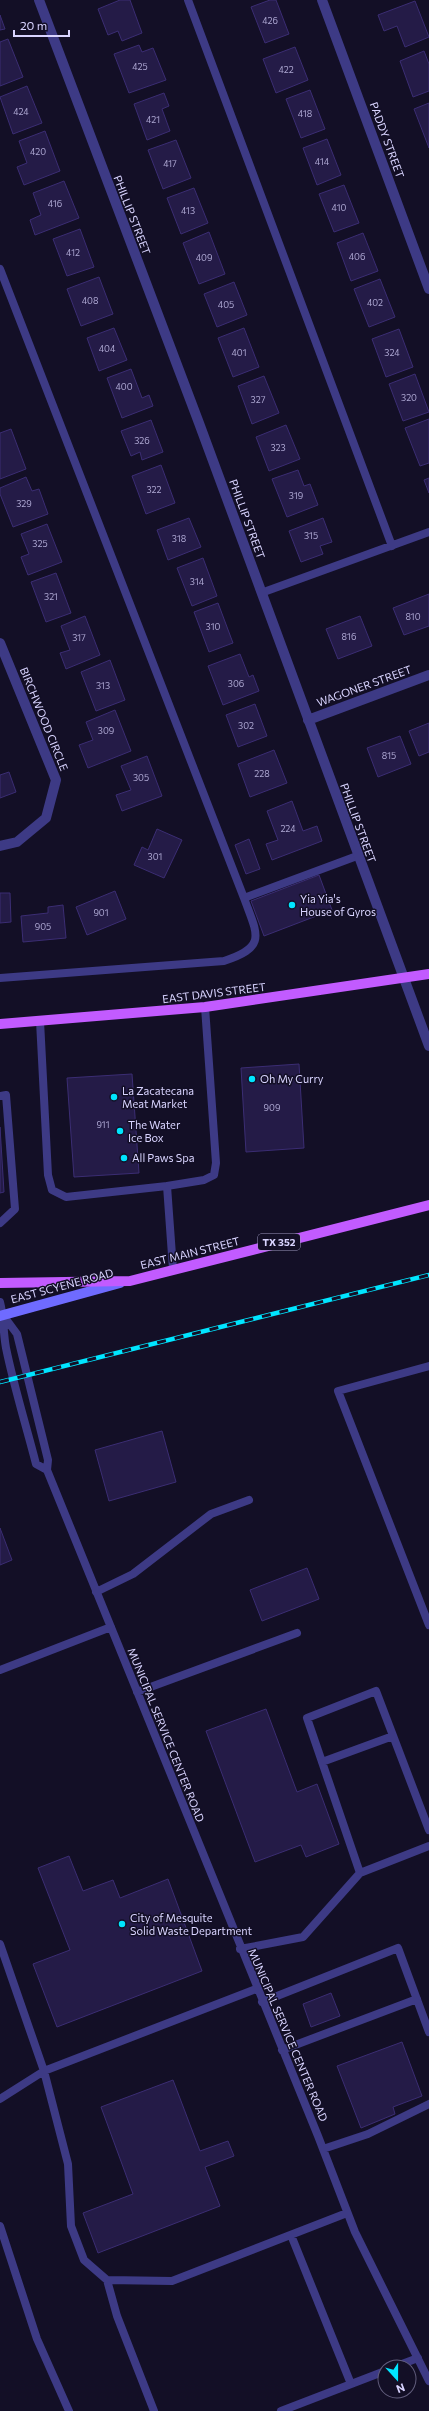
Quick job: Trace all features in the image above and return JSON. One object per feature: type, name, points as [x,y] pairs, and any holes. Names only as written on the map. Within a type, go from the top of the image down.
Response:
[{"type":"main road","name":"EAST DAVIS STREET","points":[[0,1024],[205,1007],[405,979],[429,974]]},
{"type":"main road","name":"EAST MAIN STREET","points":[[0,1283],[130,1280],[429,1205]]},
{"type":"street","name":"PHILLIP STREET","points":[[39,0],[429,1046]]},
{"type":"street","name":"PADDY STREET","points":[[322,0],[429,289]]},
{"type":"street","name":"BIRCHWOOD CIRCLE","points":[[0,643],[56,780],[46,818],[17,842],[0,846]]},
{"type":"street","name":"WAGONER STREET","points":[[308,720],[429,675]]},
{"type":"street","name":"EAST SCYENE ROAD","points":[[2,1315],[130,1280]]},
{"type":"lane","points":[[188,0],[392,546]]},
{"type":"lane","points":[[0,270],[256,929],[254,944],[244,954],[224,961],[0,978]]},
{"type":"lane","points":[[261,593],[429,532]]},
{"type":"lane","points":[[244,898],[357,856]]},
{"type":"lane","points":[[40,1021],[48,1175],[52,1190],[66,1197],[167,1186],[204,1180],[214,1175],[216,1163],[205,1007]]},
{"type":"lane","points":[[0,1223],[15,1209],[3,1096]]},
{"type":"lane","points":[[167,1186],[173,1269]]},
{"type":"lane","name":"MUNICIPAL SERVICE CENTER ROAD","points":[[0,1302],[4,1337],[12,1379],[36,1464],[47,1470]]},
{"type":"lane","name":"MUNICIPAL SERVICE CENTER ROAD","points":[[2,1315],[17,1334],[48,1460],[47,1470],[256,1989],[323,2150],[347,2213],[429,2381]]},
{"type":"lane","points":[[429,1366],[338,1391],[429,1625]]},
{"type":"lane","points":[[96,1592],[132,1574],[211,1514],[249,1500]]},
{"type":"lane","points":[[0,1670],[110,1627]]},
{"type":"lane","points":[[137,1692],[297,1633]]},
{"type":"lane","points":[[360,1873],[307,1718],[376,1691],[429,1830]]},
{"type":"lane","points":[[322,1762],[393,1736]]},
{"type":"lane","points":[[240,1949],[303,1937],[360,1873],[429,1846]]},
{"type":"lane","points":[[0,1944],[2,1956],[44,2071],[68,2164],[72,2226],[84,2260],[107,2280],[117,2316],[154,2411]]},
{"type":"lane","points":[[262,2002],[398,1948],[429,2032]]},
{"type":"lane","points":[[0,2099],[44,2071],[256,1989]]},
{"type":"lane","points":[[282,2050],[417,1999]]},
{"type":"lane","points":[[323,2150],[368,2134],[429,2104]]},
{"type":"lane","points":[[107,2280],[172,2281],[347,2213]]},
{"type":"lane","points":[[0,2226],[37,2339],[69,2411]]},
{"type":"lane","points":[[291,2235],[351,2384]]},
{"type":"lane","points":[[280,2411],[377,2374]]},
{"type":"building","points":[[120,0],[130,0],[142,33],[122,41],[118,31],[108,35],[98,9]]},
{"type":"building","points":[[270,0],[276,0],[289,34],[265,43],[251,7]]},
{"type":"building","points":[[415,1],[429,37],[405,47],[397,26],[384,31],[378,15]]},
{"type":"building","points":[[0,15],[5,29],[0,30]]},
{"type":"building","points":[[8,39],[23,77],[0,86],[0,42]]},
{"type":"building","points":[[139,45],[142,52],[153,48],[166,80],[129,93],[114,54]]},
{"type":"building","points":[[295,47],[308,80],[276,93],[263,59]]},
{"type":"building","points":[[424,51],[429,64],[429,91],[413,97],[400,61]]},
{"type":"building","points":[[27,86],[42,123],[13,134],[0,97]]},
{"type":"building","points":[[310,90],[325,129],[301,138],[286,99]]},
{"type":"building","points":[[164,93],[169,106],[162,109],[170,131],[147,140],[134,104]]},
{"type":"building","points":[[429,103],[429,148],[414,109]]},
{"type":"building","points":[[45,131],[60,171],[24,185],[17,167],[27,163],[19,141]]},
{"type":"building","points":[[327,139],[341,175],[317,185],[303,148]]},
{"type":"building","points":[[176,140],[191,178],[163,189],[148,150]]},
{"type":"building","points":[[64,181],[79,218],[35,235],[30,220],[41,215],[33,193]]},
{"type":"building","points":[[344,185],[359,223],[334,232],[319,194]]},
{"type":"building","points":[[194,188],[208,223],[181,234],[167,198]]},
{"type":"building","points":[[80,229],[94,267],[67,276],[53,239]]},
{"type":"building","points":[[209,232],[225,274],[199,284],[183,243]]},
{"type":"building","points":[[363,233],[378,271],[351,281],[337,243]]},
{"type":"building","points":[[99,277],[113,314],[81,326],[67,289]]},
{"type":"building","points":[[380,279],[395,317],[369,327],[354,289]]},
{"type":"building","points":[[234,282],[247,315],[217,327],[204,294]]},
{"type":"building","points":[[114,328],[127,360],[99,371],[87,338]]},
{"type":"building","points":[[244,328],[259,367],[233,377],[218,338]]},
{"type":"building","points":[[399,329],[413,367],[386,377],[372,339]]},
{"type":"building","points":[[131,369],[142,398],[149,395],[153,406],[122,418],[107,378]]},
{"type":"building","points":[[415,374],[429,412],[403,421],[389,384]]},
{"type":"building","points":[[264,376],[279,413],[252,424],[238,386]]},
{"type":"building","points":[[429,419],[429,463],[420,466],[405,428]]},
{"type":"building","points":[[151,420],[163,452],[142,460],[140,452],[131,456],[121,431]]},
{"type":"building","points":[[286,425],[300,459],[269,471],[256,437]]},
{"type":"building","points":[[11,429],[26,469],[0,479],[0,433]]},
{"type":"building","points":[[161,465],[175,503],[146,514],[132,476]]},
{"type":"building","points":[[298,470],[304,486],[310,484],[318,505],[287,517],[272,479]]},
{"type":"building","points":[[26,477],[32,491],[39,489],[48,514],[13,527],[0,494],[0,488]]},
{"type":"building","points":[[429,478],[429,493],[424,480]]},
{"type":"building","points":[[189,518],[201,547],[168,560],[157,530]]},
{"type":"building","points":[[323,518],[332,542],[320,546],[323,554],[301,562],[289,531]]},
{"type":"building","points":[[47,524],[62,562],[28,575],[21,557],[29,554],[21,534]]},
{"type":"building","points":[[203,558],[217,596],[192,606],[177,568]]},
{"type":"building","points":[[56,573],[71,613],[46,622],[31,582]]},
{"type":"building","points":[[429,594],[429,626],[404,635],[393,608]]},
{"type":"building","points":[[218,603],[233,643],[209,652],[194,612]]},
{"type":"building","points":[[85,616],[100,655],[66,669],[60,653],[70,650],[61,626]]},
{"type":"building","points":[[360,616],[372,646],[338,659],[326,629]]},
{"type":"building","points":[[240,654],[249,677],[253,675],[259,691],[223,705],[208,666]]},
{"type":"building","points":[[110,660],[125,700],[96,711],[81,672]]},
{"type":"building","points":[[255,704],[267,736],[238,747],[226,715]]},
{"type":"building","points":[[115,710],[131,751],[88,768],[79,745],[93,740],[86,722]]},
{"type":"building","points":[[429,723],[429,752],[419,756],[409,731]]},
{"type":"building","points":[[400,736],[411,764],[378,777],[367,748]]},
{"type":"building","points":[[274,750],[287,783],[250,797],[238,764]]},
{"type":"building","points":[[147,756],[162,796],[122,811],[116,795],[131,790],[121,766]]},
{"type":"building","points":[[9,772],[16,792],[0,798],[0,775]]},
{"type":"building","points":[[292,801],[303,831],[317,826],[322,841],[272,860],[266,844],[278,840],[267,811]]},
{"type":"building","points":[[157,829],[182,840],[164,878],[134,865],[142,847],[148,850]]},
{"type":"building","points":[[249,839],[260,869],[246,874],[235,845]]},
{"type":"building","name":"Yia Yia's House of Gyros","points":[[319,875],[332,910],[264,936],[251,901]]},
{"type":"building","points":[[115,891],[126,919],[87,935],[76,907]]},
{"type":"building","points":[[0,893],[10,893],[11,922],[0,923]]},
{"type":"building","points":[[63,905],[66,938],[23,942],[21,916],[48,913],[48,907]]},
{"type":"building","points":[[299,1064],[304,1148],[246,1152],[241,1068]]},
{"type":"building","points":[[132,1074],[139,1173],[74,1177],[67,1078]]},
{"type":"building","points":[[0,1127],[4,1192],[0,1193]]},
{"type":"building","points":[[162,1431],[176,1482],[109,1501],[95,1450]]},
{"type":"building","points":[[0,1528],[12,1560],[0,1565]]},
{"type":"building","points":[[307,1568],[319,1599],[262,1621],[250,1590]]},
{"type":"building","points":[[266,1709],[297,1792],[317,1784],[339,1844],[306,1857],[301,1845],[255,1862],[206,1731]]},
{"type":"building","name":"City of Mesquite Solid Waste Department","points":[[69,1856],[83,1891],[113,1880],[120,1898],[168,1879],[202,1971],[57,2027],[33,1964],[70,1950],[38,1868]]},
{"type":"building","points":[[331,1993],[340,2016],[311,2027],[303,2004]]},
{"type":"building","points":[[402,2042],[422,2096],[393,2107],[395,2114],[361,2128],[337,2066]]},
{"type":"building","points":[[173,2080],[200,2151],[228,2141],[234,2156],[205,2167],[220,2206],[98,2253],[83,2213],[133,2194],[101,2107]]},
{"type":"railway","points":[[0,1382],[429,1275]]},
{"type":"place","name":"Yia Yia's House of Gyros","points":[[292,905]]},
{"type":"place","name":"Oh My Curry","points":[[252,1079]]},
{"type":"place","name":"La Zacatecana Meat Market","points":[[114,1097]]},
{"type":"place","name":"The Water Ice Box","points":[[120,1131]]},
{"type":"place","name":"All Paws Spa","points":[[124,1158]]},
{"type":"place","name":"City of Mesquite Solid Waste Department","points":[[122,1924]]}]
